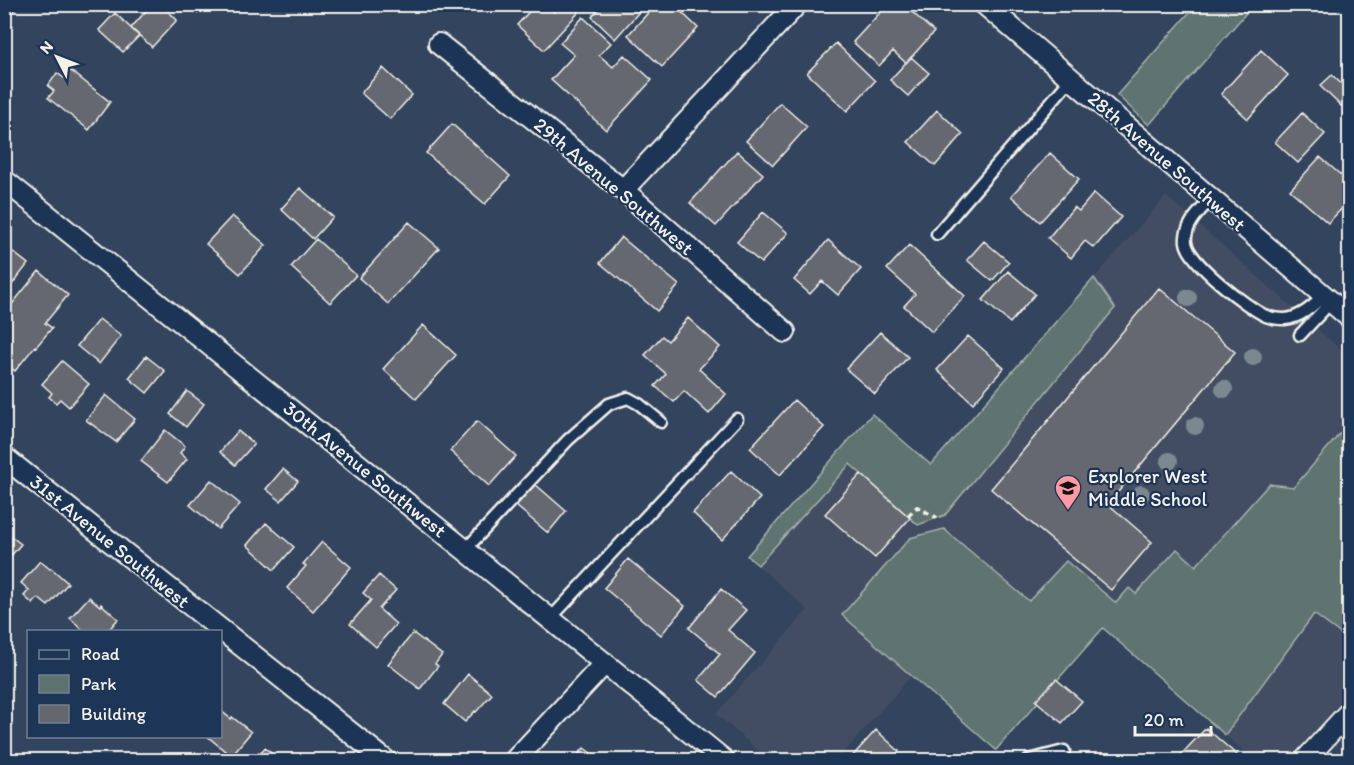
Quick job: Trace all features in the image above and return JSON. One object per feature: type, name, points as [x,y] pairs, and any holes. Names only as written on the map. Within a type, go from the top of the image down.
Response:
[{"type":"street","points":[[623,190],[797,4]]},
{"type":"street","name":"28th Avenue Southwest","points":[[984,4],[1350,318]]},
{"type":"street","name":"29th Avenue Southwest","points":[[439,44],[623,190],[785,332]]},
{"type":"street","name":"30th Avenue Southwest","points":[[4,180],[724,760]]},
{"type":"street","name":"31st Avenue Southwest","points":[[4,457],[222,630]]},
{"type":"street","name":"31st Avenue Southwest","points":[[222,630],[385,760]]},
{"type":"street","points":[[516,760],[605,663]]},
{"type":"street","points":[[1305,760],[1350,711]]},
{"type":"lane","points":[[937,234],[1071,79]]},
{"type":"lane","points":[[1211,199],[1188,228],[1186,241],[1191,254],[1212,276],[1250,307],[1269,317],[1285,319],[1303,313],[1327,299]]},
{"type":"lane","points":[[1300,335],[1327,299]]},
{"type":"lane","points":[[465,550],[568,440],[609,404],[628,398],[661,422]]},
{"type":"lane","points":[[550,619],[737,419]]},
{"type":"lane","points":[[1029,760],[1064,751]]},
{"type":"path","points":[[908,516],[917,507],[938,518]]},
{"type":"shaded area","name":"Explorer West Middle School","points":[[1166,196],[1349,357],[1349,701],[1297,760],[1254,760],[1103,628],[996,750],[911,676],[837,760],[769,760],[716,714],[808,610],[747,556],[872,414],[931,465]]},
{"type":"green space","points":[[1196,5],[1253,5],[1149,125],[1117,95]]},
{"type":"green space","points":[[1094,278],[1115,308],[945,515],[918,525],[850,464],[758,565],[747,556],[872,414],[931,465]]},
{"type":"green space","points":[[1349,423],[1349,640],[1314,614],[1225,735],[1103,628],[996,750],[842,615],[910,538],[944,529],[1029,601],[1066,561],[1116,603],[1129,588],[1136,594],[1177,549],[1196,566],[1269,484],[1294,487]]},
{"type":"building","points":[[4,4],[18,6],[4,20]]},
{"type":"building","points":[[152,4],[161,4],[177,20],[152,47],[131,28]]},
{"type":"building","points":[[188,4],[205,4],[197,13]]},
{"type":"building","points":[[536,4],[545,4],[554,12],[561,4],[571,4],[579,12],[544,50],[517,25]]},
{"type":"building","points":[[603,4],[646,4],[615,39],[592,17]]},
{"type":"building","points":[[656,4],[673,4],[698,28],[662,67],[628,35]]},
{"type":"building","points":[[888,4],[903,4],[934,32],[906,63],[893,51],[879,66],[853,42]]},
{"type":"building","points":[[1096,4],[1123,4],[1116,12],[1109,5],[1103,11]]},
{"type":"building","points":[[115,13],[139,36],[123,52],[99,30]]},
{"type":"building","points":[[583,17],[611,43],[599,55],[613,67],[624,55],[652,80],[606,130],[551,80],[574,55],[560,43]]},
{"type":"building","points":[[836,43],[875,81],[847,111],[807,73]]},
{"type":"building","points":[[1261,50],[1288,75],[1248,119],[1221,94]]},
{"type":"building","points":[[911,57],[929,73],[908,96],[890,80]]},
{"type":"building","points":[[383,68],[412,95],[390,119],[361,93]]},
{"type":"building","points":[[70,70],[110,102],[89,130],[48,98],[54,91],[48,86],[57,73],[64,78]]},
{"type":"building","points":[[1332,75],[1350,92],[1350,98],[1341,106],[1320,86]]},
{"type":"building","points":[[780,103],[807,127],[773,165],[746,141]]},
{"type":"building","points":[[937,110],[963,134],[935,166],[908,142]]},
{"type":"building","points":[[1302,113],[1325,134],[1298,163],[1275,142]]},
{"type":"building","points":[[452,124],[510,176],[485,204],[426,153]]},
{"type":"building","points":[[737,151],[763,174],[716,226],[690,203]]},
{"type":"building","points":[[1050,153],[1079,179],[1040,222],[1011,196]]},
{"type":"building","points":[[1320,157],[1350,183],[1350,200],[1328,223],[1290,190]]},
{"type":"building","points":[[300,188],[333,217],[313,239],[281,209]]},
{"type":"building","points":[[1094,193],[1121,217],[1094,248],[1085,241],[1071,258],[1048,238],[1074,207],[1079,211]]},
{"type":"building","points":[[763,212],[788,233],[761,263],[737,242]]},
{"type":"building","points":[[232,216],[266,245],[240,274],[206,244]]},
{"type":"building","points":[[409,222],[439,248],[388,304],[359,278]]},
{"type":"building","points":[[621,237],[679,285],[657,311],[600,263]]},
{"type":"building","points":[[316,239],[356,275],[330,303],[291,267]]},
{"type":"building","points":[[828,240],[861,269],[838,295],[822,281],[810,294],[794,280]]},
{"type":"building","points":[[984,241],[1009,262],[992,281],[967,260]]},
{"type":"building","points":[[4,245],[28,264],[4,295]]},
{"type":"building","points":[[909,245],[965,296],[932,332],[904,306],[915,294],[887,269]]},
{"type":"building","points":[[39,271],[68,295],[45,323],[52,328],[15,371],[4,363],[4,314]]},
{"type":"building","points":[[1008,271],[1035,294],[1010,323],[983,300]]},
{"type":"building","points":[[1159,288],[1235,352],[1108,504],[1152,542],[1111,590],[991,489]]},
{"type":"building","points":[[688,318],[720,347],[699,369],[726,394],[709,414],[684,391],[674,402],[655,386],[666,374],[645,355],[662,336],[668,341]]},
{"type":"building","points":[[99,319],[121,336],[99,364],[77,346]]},
{"type":"building","points":[[423,325],[456,355],[416,399],[383,369]]},
{"type":"building","points":[[880,332],[908,357],[875,394],[846,369]]},
{"type":"building","points":[[968,336],[1004,368],[973,403],[937,370]]},
{"type":"building","points":[[146,356],[165,371],[147,393],[129,378]]},
{"type":"building","points":[[62,361],[89,384],[69,407],[60,399],[56,403],[49,397],[52,393],[42,384]]},
{"type":"building","points":[[187,391],[204,404],[186,427],[170,414]]},
{"type":"building","points":[[106,395],[135,419],[116,442],[86,420]]},
{"type":"building","points":[[794,400],[824,427],[780,475],[750,448]]},
{"type":"building","points":[[477,421],[516,456],[489,486],[450,451]]},
{"type":"building","points":[[165,430],[185,446],[180,453],[187,459],[168,482],[141,461]]},
{"type":"building","points":[[238,431],[254,444],[235,465],[220,452]]},
{"type":"building","points":[[283,469],[298,481],[281,501],[266,489]]},
{"type":"building","points":[[731,471],[760,498],[722,540],[693,513]]},
{"type":"building","points":[[861,474],[910,518],[875,558],[825,514]]},
{"type":"building","points":[[211,480],[240,504],[218,529],[190,505]]},
{"type":"building","points":[[535,484],[566,511],[548,533],[516,506]]},
{"type":"building","points":[[266,523],[294,547],[274,570],[247,545]]},
{"type":"building","points":[[4,531],[21,544],[4,564]]},
{"type":"building","points":[[322,542],[351,567],[313,611],[287,588]]},
{"type":"building","points":[[628,559],[685,606],[661,635],[604,588]]},
{"type":"building","points":[[40,561],[68,583],[48,606],[38,598],[33,604],[24,596],[29,590],[21,583]]},
{"type":"building","points":[[379,575],[396,590],[379,609],[396,624],[376,647],[350,624],[371,600],[363,593]]},
{"type":"building","points":[[721,589],[746,610],[728,630],[755,653],[718,697],[698,680],[720,654],[689,628]]},
{"type":"building","points":[[89,597],[118,619],[109,630],[83,630],[70,618]]},
{"type":"building","points":[[413,633],[442,655],[435,664],[438,666],[420,689],[388,664]]},
{"type":"building","points":[[468,674],[492,694],[465,722],[444,704]]},
{"type":"building","points":[[1056,679],[1082,701],[1062,723],[1036,701]]},
{"type":"building","points":[[222,712],[251,732],[231,756],[209,738],[222,738]]},
{"type":"building","points":[[1206,728],[1238,756],[1234,760],[1176,760]]},
{"type":"building","points":[[876,730],[899,751],[891,760],[849,760]]},
{"type":"building","points":[[265,748],[276,757],[278,755],[284,760],[255,760]]},
{"type":"building","points":[[584,748],[600,760],[573,760]]},
{"type":"place","name":"Explorer West Middle School","points":[[1068,511]]}]
